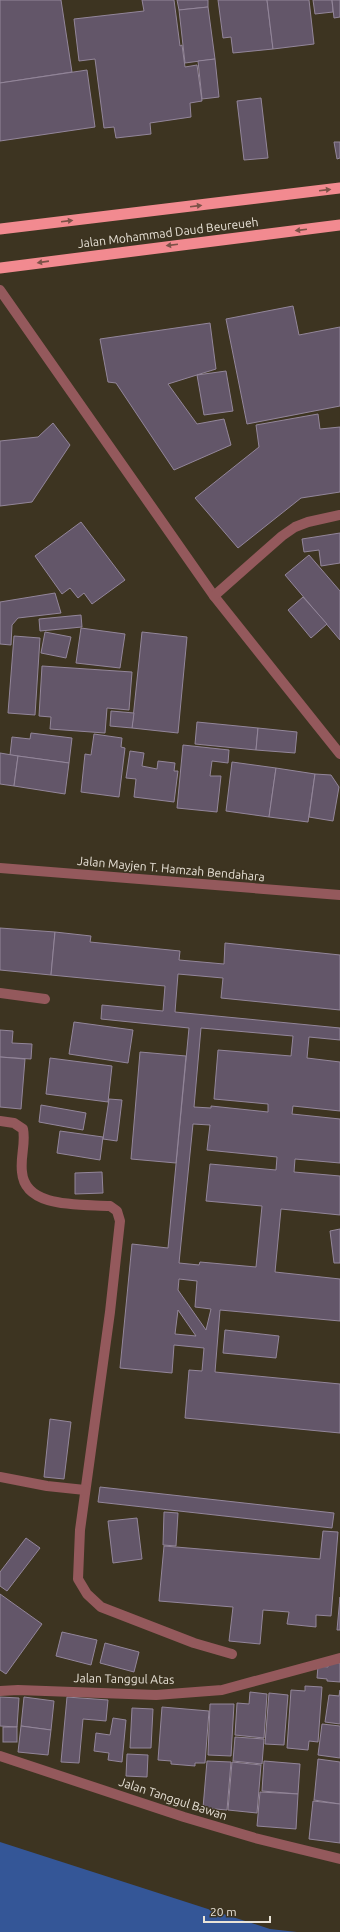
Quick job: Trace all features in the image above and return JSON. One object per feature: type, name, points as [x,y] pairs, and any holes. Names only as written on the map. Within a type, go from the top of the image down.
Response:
[{"type":"highway","name":"Jalan Mohammad Daud Beureueh","points":[[0,229],[340,188]]},
{"type":"highway","name":"Jalan Mohammad Daud Beureueh","points":[[0,268],[340,225]]},
{"type":"street","points":[[0,290],[214,596],[340,754]]},
{"type":"street","points":[[214,596],[282,536],[295,527],[308,522],[340,515]]},
{"type":"street","name":"Jalan Mayjen T. Hamzah Bendahara","points":[[0,868],[340,895]]},
{"type":"street","points":[[0,993],[45,999]]},
{"type":"street","points":[[0,1121],[14,1123],[23,1129],[24,1135],[21,1163],[24,1183],[36,1196],[50,1201],[110,1206],[117,1211],[120,1220],[110,1312],[77,1555],[78,1579],[87,1594],[101,1607],[194,1643],[232,1654]]},
{"type":"street","points":[[0,1477],[47,1486],[85,1490]]},
{"type":"street","name":"Jalan Tanggul Atas","points":[[0,1691],[18,1690],[156,1695],[222,1690],[340,1658]]},
{"type":"street","name":"Jalan Tanggul Bawan","points":[[0,1756],[184,1817],[255,1838],[340,1859]]},
{"type":"water","points":[[0,1842],[270,1929],[297,1932],[0,1932]]},
{"type":"building","points":[[0,0],[61,0],[72,72],[0,83]]},
{"type":"building","points":[[142,0],[174,0],[180,46],[182,45],[185,67],[197,65],[202,101],[190,103],[191,117],[150,123],[151,134],[116,138],[114,127],[104,128],[95,59],[79,61],[74,19],[144,11]]},
{"type":"building","points":[[177,0],[208,0],[208,7],[179,10]]},
{"type":"building","points":[[218,0],[267,0],[273,49],[233,53],[231,37],[223,38]]},
{"type":"building","points":[[267,0],[309,0],[314,44],[273,49]]},
{"type":"building","points":[[313,0],[332,0],[333,12],[315,14]]},
{"type":"building","points":[[332,0],[340,0],[340,17],[334,18]]},
{"type":"building","points":[[208,7],[215,59],[185,63],[179,10]]},
{"type":"building","points":[[215,59],[219,97],[202,99],[198,61]]},
{"type":"building","points":[[87,70],[95,127],[0,141],[0,83]]},
{"type":"building","points":[[261,98],[268,158],[244,160],[237,101]]},
{"type":"building","points":[[334,142],[340,142],[340,158],[337,159]]},
{"type":"building","points":[[293,306],[299,335],[340,327],[340,406],[247,424],[226,319]]},
{"type":"building","points":[[210,323],[216,369],[168,384],[197,424],[224,419],[231,445],[174,470],[116,383],[108,382],[100,339]]},
{"type":"building","points":[[226,371],[233,411],[204,415],[197,375]]},
{"type":"building","points":[[318,414],[320,429],[340,427],[340,492],[301,498],[238,548],[195,498],[259,447],[256,425]]},
{"type":"building","points":[[53,423],[70,445],[32,502],[0,506],[0,441],[38,437]]},
{"type":"building","points":[[81,522],[125,580],[92,604],[84,593],[78,598],[70,588],[62,594],[35,556]]},
{"type":"building","points":[[340,533],[340,563],[321,566],[319,550],[304,552],[302,539]]},
{"type":"building","points":[[309,555],[340,591],[340,640],[285,575]]},
{"type":"building","points":[[55,593],[61,613],[18,618],[12,625],[11,645],[0,644],[0,602]]},
{"type":"building","points":[[303,597],[327,624],[311,638],[288,610]]},
{"type":"building","points":[[81,615],[82,627],[40,631],[39,619]]},
{"type":"building","points":[[81,628],[125,634],[120,668],[76,663]]},
{"type":"building","points":[[45,632],[71,637],[66,658],[41,653]]},
{"type":"building","points":[[142,632],[187,637],[178,733],[132,728]]},
{"type":"building","points":[[14,636],[40,638],[35,715],[8,713]]},
{"type":"building","points":[[42,666],[132,672],[129,710],[107,708],[105,733],[50,729],[51,717],[39,716]]},
{"type":"building","points":[[111,711],[134,713],[132,728],[110,726]]},
{"type":"building","points":[[197,722],[258,728],[256,750],[195,744]]},
{"type":"building","points":[[258,728],[297,732],[295,753],[256,750]]},
{"type":"building","points":[[31,733],[72,738],[69,763],[10,755],[12,737],[30,739]]},
{"type":"building","points":[[94,734],[122,738],[121,747],[125,748],[119,797],[81,792],[85,754],[91,755]]},
{"type":"building","points":[[183,745],[229,750],[228,763],[212,761],[210,776],[221,776],[217,812],[177,808]]},
{"type":"building","points":[[130,751],[144,753],[142,766],[157,769],[158,761],[175,763],[174,771],[178,771],[174,802],[134,797],[136,779],[126,778]]},
{"type":"building","points":[[0,753],[18,756],[14,786],[0,784]]},
{"type":"building","points":[[18,756],[69,763],[65,794],[14,786]]},
{"type":"building","points":[[232,762],[276,768],[269,817],[226,811]]},
{"type":"building","points":[[276,768],[315,774],[308,822],[269,817]]},
{"type":"building","points":[[315,774],[331,775],[339,787],[333,821],[309,817]]},
{"type":"building","points":[[0,928],[55,932],[51,975],[0,970]]},
{"type":"building","points":[[55,932],[91,936],[90,942],[180,951],[179,960],[224,964],[225,943],[340,955],[340,1010],[221,998],[223,978],[178,974],[175,1012],[340,1028],[340,1040],[309,1037],[307,1058],[340,1062],[340,1111],[293,1106],[292,1114],[340,1119],[340,1163],[295,1159],[294,1172],[340,1176],[340,1215],[281,1209],[275,1272],[340,1279],[340,1321],[220,1310],[215,1372],[340,1384],[340,1433],[185,1418],[189,1370],[202,1371],[204,1348],[174,1345],[172,1373],[120,1368],[132,1244],[168,1248],[189,1028],[101,1019],[102,1005],[163,1011],[165,986],[51,975]],"holes":[[[201,1028],[293,1036],[291,1056],[218,1050],[214,1099],[268,1104],[268,1112],[211,1106],[211,1108],[194,1107]],[[193,1124],[210,1125],[207,1150],[277,1157],[276,1170],[210,1164],[206,1201],[262,1206],[256,1267],[200,1262],[199,1265],[179,1263]],[[179,1279],[197,1281],[195,1307],[211,1309],[206,1330],[178,1290]],[[178,1310],[196,1336],[175,1334]]]},
{"type":"building","points":[[74,1022],[133,1030],[128,1063],[69,1054]]},
{"type":"building","points":[[0,1030],[13,1031],[12,1043],[32,1044],[31,1059],[0,1057]]},
{"type":"building","points":[[140,1052],[186,1056],[176,1163],[131,1159]]},
{"type":"building","points":[[0,1057],[25,1059],[21,1109],[0,1107]]},
{"type":"building","points":[[50,1058],[112,1066],[108,1102],[46,1094]]},
{"type":"building","points":[[109,1099],[122,1100],[117,1141],[103,1139]]},
{"type":"building","points":[[41,1105],[86,1113],[83,1130],[39,1122]]},
{"type":"building","points":[[60,1131],[103,1137],[100,1160],[57,1153]]},
{"type":"building","points":[[102,1172],[103,1193],[75,1194],[75,1173]]},
{"type":"building","points":[[340,1229],[340,1263],[334,1263],[330,1231]]},
{"type":"building","points":[[225,1330],[279,1336],[276,1358],[223,1353]]},
{"type":"building","points":[[50,1419],[71,1422],[64,1479],[44,1477]]},
{"type":"building","points":[[100,1487],[334,1513],[332,1528],[98,1502]]},
{"type":"building","points":[[164,1512],[178,1513],[176,1546],[163,1545]]},
{"type":"building","points":[[137,1518],[142,1559],[113,1563],[108,1521]]},
{"type":"building","points":[[323,1531],[338,1532],[331,1616],[316,1615],[316,1627],[287,1624],[289,1612],[263,1610],[260,1644],[229,1641],[233,1607],[159,1601],[164,1546],[320,1559]]},
{"type":"building","points":[[26,1538],[40,1548],[7,1591],[0,1586],[0,1572]]},
{"type":"building","points":[[0,1594],[42,1624],[6,1674],[0,1670]]},
{"type":"building","points":[[340,1597],[340,1630],[337,1630]]},
{"type":"building","points":[[62,1632],[97,1640],[91,1665],[56,1656]]},
{"type":"building","points":[[105,1643],[139,1652],[134,1672],[100,1663]]},
{"type":"building","points":[[328,1662],[340,1663],[340,1682],[327,1681],[327,1679],[317,1678],[318,1666],[328,1667]]},
{"type":"building","points":[[305,1686],[322,1687],[318,1742],[309,1741],[308,1750],[287,1748],[291,1690],[305,1691]]},
{"type":"building","points":[[340,1690],[340,1724],[325,1722],[329,1695],[339,1696]]},
{"type":"building","points":[[250,1692],[267,1694],[264,1738],[235,1735],[237,1703],[249,1704]]},
{"type":"building","points":[[269,1693],[288,1695],[284,1745],[265,1744]]},
{"type":"building","points":[[0,1697],[19,1698],[17,1727],[0,1726]]},
{"type":"building","points":[[24,1697],[54,1701],[51,1730],[21,1726]]},
{"type":"building","points":[[67,1697],[108,1700],[106,1721],[83,1719],[79,1763],[61,1762]]},
{"type":"building","points":[[210,1704],[234,1704],[231,1756],[208,1755]]},
{"type":"building","points":[[162,1707],[209,1711],[205,1763],[195,1763],[195,1766],[171,1764],[171,1761],[158,1760]]},
{"type":"building","points":[[132,1708],[153,1709],[151,1748],[130,1748]]},
{"type":"building","points":[[113,1718],[126,1720],[122,1762],[108,1760],[109,1753],[94,1751],[96,1733],[110,1735]]},
{"type":"building","points":[[322,1724],[340,1726],[340,1758],[318,1755]]},
{"type":"building","points":[[21,1726],[51,1730],[48,1755],[18,1752]]},
{"type":"building","points":[[3,1727],[17,1727],[17,1742],[3,1742]]},
{"type":"building","points":[[235,1737],[264,1739],[262,1764],[233,1761]]},
{"type":"building","points":[[127,1754],[148,1755],[147,1777],[126,1776]]},
{"type":"building","points":[[318,1759],[340,1762],[340,1804],[314,1800]]},
{"type":"building","points":[[207,1761],[231,1762],[227,1810],[203,1808]]},
{"type":"building","points":[[264,1761],[300,1764],[298,1794],[262,1791]]},
{"type":"building","points":[[232,1762],[261,1765],[257,1813],[228,1810]]},
{"type":"building","points":[[260,1792],[298,1794],[296,1829],[257,1826]]},
{"type":"building","points":[[313,1801],[340,1804],[340,1843],[309,1839]]}]
